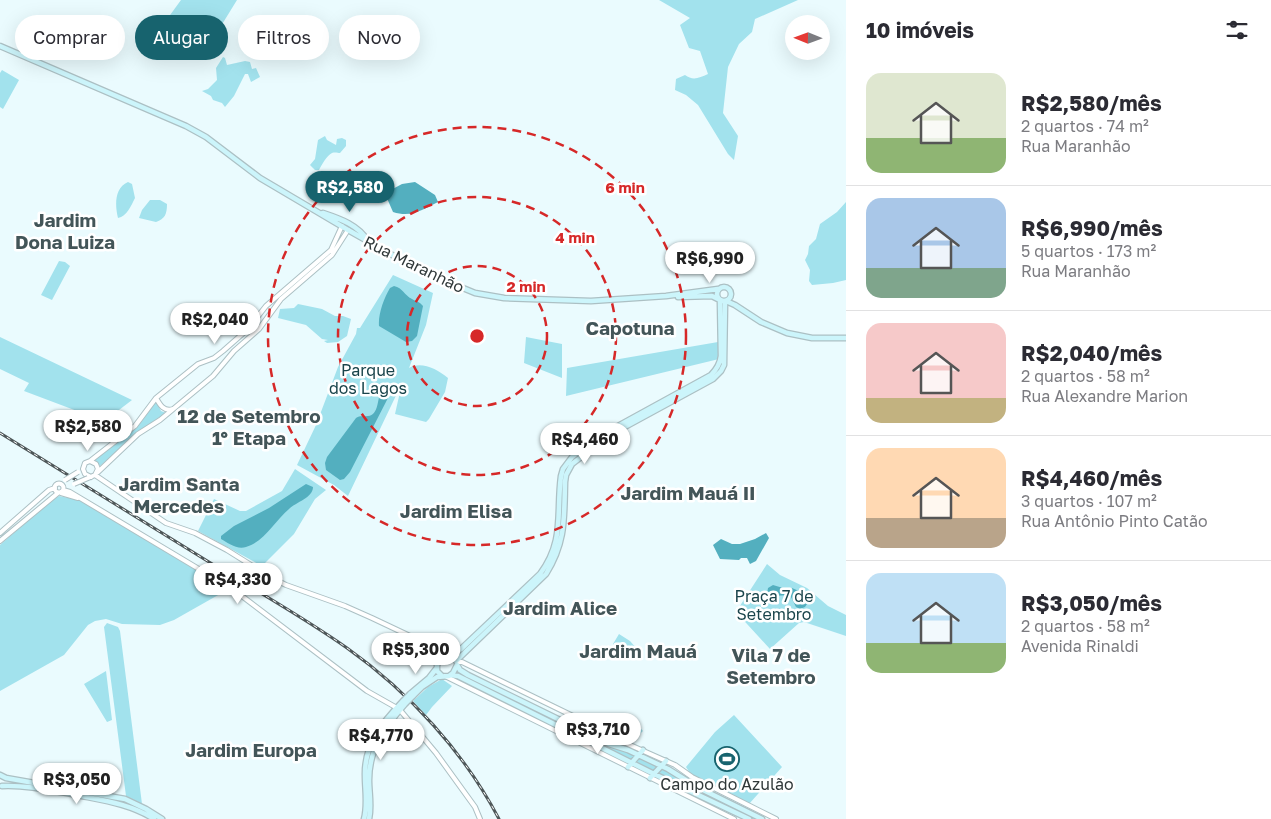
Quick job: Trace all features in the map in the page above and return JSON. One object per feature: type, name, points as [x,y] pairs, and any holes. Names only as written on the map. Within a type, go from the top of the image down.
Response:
[{"type":"main road","name":"Rua Maranhão","points":[[0,46],[186,126],[206,137],[260,178],[312,209],[425,272],[463,289],[490,297],[565,301],[666,296],[712,296],[735,305],[761,322],[787,333],[812,338],[846,338]]},
{"type":"main road","points":[[312,209],[344,220],[364,234],[369,242]]},
{"type":"main road","points":[[342,226],[344,220]]},
{"type":"main road","points":[[348,230],[350,224]]},
{"type":"main road","points":[[448,676],[456,670],[457,663],[546,574],[561,541],[561,476],[567,463],[572,457],[613,428],[717,376],[724,365],[722,301],[716,293],[718,289],[722,287],[727,288],[735,305]]},
{"type":"main road","name":"Rua Maranhão","points":[[666,296],[718,289]]},
{"type":"main road","points":[[722,301],[728,300],[731,295]]},
{"type":"main road","points":[[364,819],[366,804],[365,763],[378,729],[429,678],[436,669],[438,662],[447,655],[461,649],[540,574],[558,534],[564,482],[569,468],[578,458],[640,416],[710,375],[720,362],[722,301]]},
{"type":"main road","points":[[692,390],[694,384]]},
{"type":"main road","points":[[594,446],[598,438]]},
{"type":"main road","points":[[447,655],[454,657],[460,670],[610,744],[662,766],[697,787],[762,819]]},
{"type":"main road","points":[[436,669],[448,676]]},
{"type":"main road","points":[[411,695],[431,680],[458,676],[652,776],[748,819]]},
{"type":"main road","points":[[369,819],[371,758],[378,740],[398,709]]},
{"type":"main road","points":[[630,765],[643,750]]},
{"type":"main road","points":[[652,776],[666,761]]},
{"type":"main road","points":[[154,819],[135,809],[117,803],[37,788],[1,786],[4,780],[2,776],[125,799],[162,819]]},
{"type":"street","points":[[0,533],[49,490],[78,472],[85,463],[135,426],[156,398],[198,364],[214,358],[248,329],[261,312],[331,250],[342,226]]},
{"type":"street","points":[[0,541],[61,491],[93,475],[138,434],[176,408],[217,372],[226,359],[259,329],[275,306],[290,290],[332,256],[348,230]]},
{"type":"street","points":[[261,312],[265,312],[269,316]]},
{"type":"street","points":[[156,398],[163,408],[170,410],[176,408]]},
{"type":"street","points":[[90,461],[96,464],[93,475]]},
{"type":"street","points":[[83,467],[85,474],[93,475],[166,523],[195,533],[227,550],[270,577],[286,585],[345,606],[447,655]]},
{"type":"street","points":[[58,484],[62,485],[61,491]]},
{"type":"street","points":[[54,488],[80,498],[111,515],[234,590],[367,691],[398,709],[436,753],[475,807],[480,819]]},
{"type":"street","points":[[457,663],[462,662],[484,672],[612,737],[666,761],[707,786],[776,819]]},
{"type":"street","points":[[652,776],[734,819]]},
{"type":"green space","points":[[181,0],[237,0],[228,15],[170,15]]},
{"type":"green space","points":[[659,0],[798,0],[755,19],[752,32],[739,44],[728,67],[723,113],[738,136],[734,160],[728,154],[698,105],[686,95],[675,90],[676,79],[685,75],[699,78],[708,74],[700,51],[689,48],[680,25],[690,18]]},
{"type":"green space","points":[[221,60],[226,60],[227,65],[245,61],[250,62],[252,69],[256,68],[260,77],[251,82],[248,74],[245,74],[234,96],[225,107],[222,103],[213,100],[211,96],[202,91],[208,89],[217,80],[216,68]]},
{"type":"green space","points":[[2,70],[19,80],[3,109],[0,107],[0,73]]},
{"type":"green space","points":[[325,136],[327,140],[336,145],[337,139],[342,138],[346,140],[346,146],[340,153],[330,154],[319,170],[315,170],[310,165],[315,159],[318,140]]},
{"type":"green space","points":[[128,182],[132,184],[135,198],[126,213],[118,218],[116,203],[118,193],[120,188]]},
{"type":"green space","points":[[150,200],[160,200],[167,204],[165,216],[156,222],[139,218],[142,210]]},
{"type":"green space","points":[[846,202],[846,280],[812,285],[809,281],[810,270],[805,260],[809,246],[816,239],[820,224],[837,212]]},
{"type":"green space","points":[[59,261],[65,262],[70,266],[52,300],[41,295]]},
{"type":"green space","name":"Parque dos Lagos","points":[[393,275],[433,293],[426,325],[409,368],[419,365],[429,367],[448,378],[445,392],[426,422],[395,414],[402,383],[348,496],[334,485],[297,465],[316,425],[338,367],[356,334],[357,328],[360,328]]},
{"type":"green space","points":[[298,304],[322,309],[335,316],[351,319],[347,336],[338,342],[327,343],[324,341],[328,340],[322,339],[306,325],[278,318],[280,309],[294,308]]},
{"type":"green space","points":[[0,337],[132,400],[102,423],[85,414],[24,391],[29,383],[0,369]]},
{"type":"green space","points":[[526,337],[562,344],[562,378],[524,363]]},
{"type":"green space","points":[[718,342],[719,359],[566,396],[567,368]]},
{"type":"green space","points":[[155,403],[157,403],[161,411],[166,413],[139,431],[100,466],[95,460],[142,421]]},
{"type":"green space","points":[[295,469],[326,490],[315,499],[294,534],[262,566],[198,531],[214,499],[240,511],[246,511],[282,491]]},
{"type":"green space","points":[[59,496],[79,500],[227,590],[174,620],[160,625],[122,624],[106,619],[95,621],[88,625],[64,655],[0,691],[0,545],[48,503]]},
{"type":"green space","name":"Praça 7 de Setembro","points":[[767,564],[780,575],[807,588],[828,606],[846,615],[846,636],[804,622],[799,623],[770,649],[736,612]]},
{"type":"green space","points":[[107,623],[118,627],[120,631],[142,804],[126,798],[104,627]]},
{"type":"green space","points":[[619,634],[630,641],[637,649],[627,656],[613,644]]},
{"type":"green space","points":[[106,671],[112,720],[107,722],[84,684]]},
{"type":"green space","points":[[457,672],[664,769],[681,780],[757,819],[751,819],[455,674]]},
{"type":"green space","points":[[442,679],[452,686],[426,715],[413,701],[428,687]]},
{"type":"green space","points":[[734,715],[782,767],[749,804],[692,776],[686,767],[715,732]]},
{"type":"green space","points":[[629,716],[643,731],[630,743],[614,737]]},
{"type":"shaded area","points":[[415,182],[435,195],[438,202],[411,214],[393,212],[386,196],[387,192],[402,184]]},
{"type":"shaded area","points":[[394,286],[423,306],[417,336],[412,341],[406,342],[379,326],[379,316],[384,301],[390,288]]},
{"type":"shaded area","points":[[381,391],[388,392],[389,396],[350,472],[344,479],[340,480],[326,470],[325,463],[327,457],[356,418],[374,413]]},
{"type":"shaded area","points":[[306,484],[313,487],[310,494],[292,506],[258,541],[239,548],[221,539],[221,536],[234,526],[269,508]]},
{"type":"shaded area","points":[[766,533],[769,538],[756,561],[750,564],[747,558],[739,560],[720,559],[713,545],[721,539],[732,544],[740,544]]},
{"type":"shaded area","points":[[773,585],[792,588],[808,595],[809,601],[805,607],[800,609],[796,607],[790,595],[771,596],[767,594],[768,588]]},
{"type":"railway","points":[[0,433],[296,615],[370,665],[413,704],[452,747],[485,794],[499,819]]},
{"type":"place","name":"Campo do Azulão","points":[[727,759]]},
{"type":"district","name":"Jardim Dona Luiza","points":[[65,230]]},
{"type":"district","name":"Capotuna","points":[[630,327]]},
{"type":"district","name":"12 de Setembro 1° Etapa","points":[[249,426]]},
{"type":"district","name":"Jardim Mauá II","points":[[688,492]]},
{"type":"district","name":"Jardim Santa Mercedes","points":[[179,494]]},
{"type":"district","name":"Jardim Elisa","points":[[456,510]]},
{"type":"district","name":"Jardim Alice","points":[[560,607]]},
{"type":"district","name":"Jardim Mauá","points":[[638,650]]},
{"type":"district","name":"Vila 7 de Setembro","points":[[771,665]]},
{"type":"district","name":"Jardim Europa","points":[[251,749]]}]
